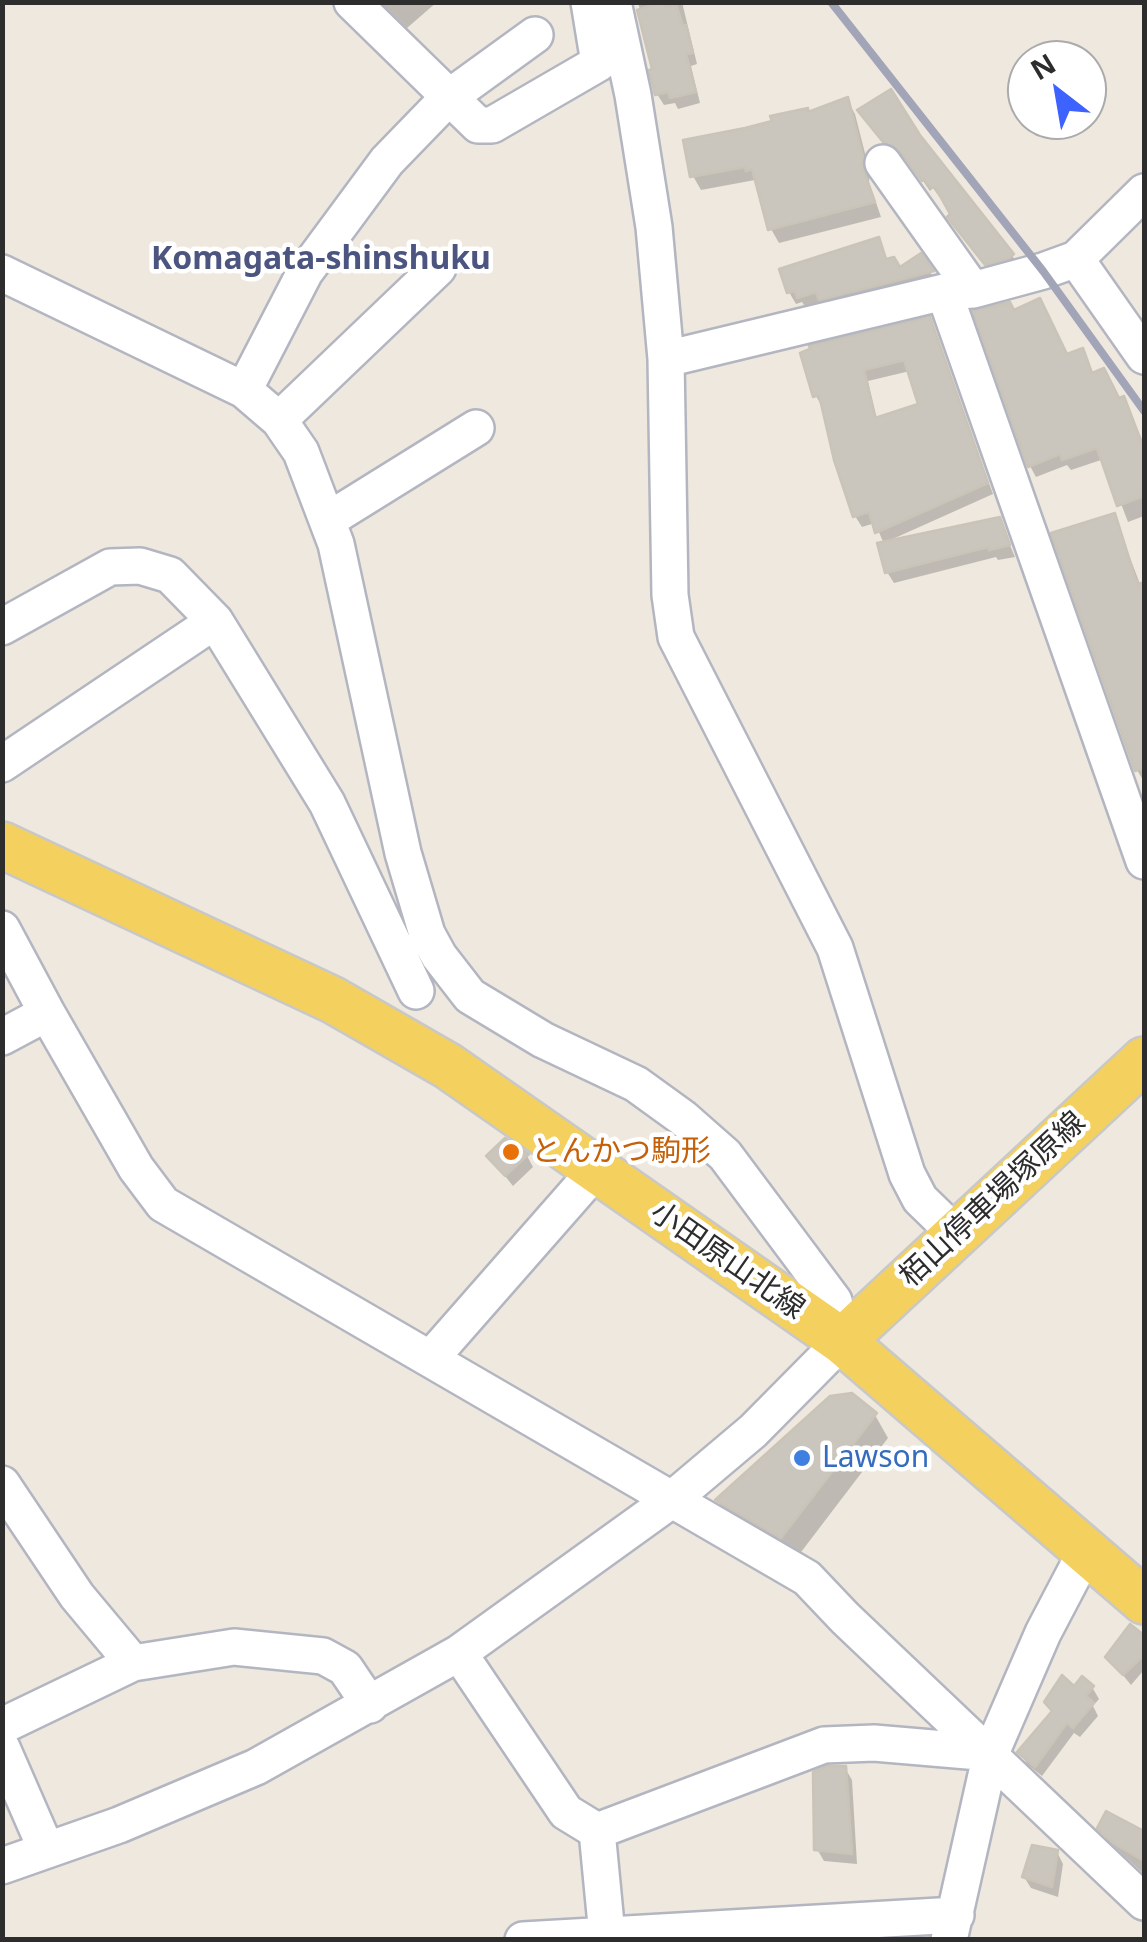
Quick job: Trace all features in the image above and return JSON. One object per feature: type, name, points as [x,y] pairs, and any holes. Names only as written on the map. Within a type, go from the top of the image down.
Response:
[{"type":"main road","name":"小田原山北線","points":[[2,845],[333,1000],[448,1066],[842,1340],[1144,1601]]},
{"type":"main road","name":"栢山停車場塚原線","points":[[842,1340],[1144,1060]]},
{"type":"street","points":[[352,2],[478,125],[492,125],[599,62],[590,2]]},
{"type":"street","points":[[612,2],[633,95],[654,227],[666,359],[670,595],[676,637],[835,948],[907,1174],[920,1199],[956,1234]]},
{"type":"street","points":[[244,390],[306,272],[388,160],[448,98],[535,35]]},
{"type":"street","points":[[882,163],[958,291],[1144,861]]},
{"type":"street","points":[[666,359],[958,291],[1076,258],[1144,192]]},
{"type":"street","points":[[1076,258],[1144,356]]},
{"type":"street","points":[[279,420],[438,268]]},
{"type":"street","points":[[2,273],[244,390],[279,420],[301,452],[336,544],[403,853],[427,934],[438,956],[470,996],[543,1040],[636,1084],[683,1118],[725,1156],[834,1301],[842,1340],[753,1431],[670,1500],[459,1654],[256,1767],[119,1825],[2,1866]]},
{"type":"street","points":[[328,520],[476,428]]},
{"type":"street","points":[[2,626],[110,567],[140,566],[170,575],[215,621],[327,803],[416,990]]},
{"type":"street","points":[[2,764],[215,621]]},
{"type":"street","points":[[2,929],[136,1168],[164,1204],[807,1578],[844,1618],[1144,1902]]},
{"type":"street","points":[[2,1038],[46,1013]]},
{"type":"street","points":[[431,1358],[596,1170]]},
{"type":"street","points":[[2,1484],[77,1596],[133,1663]]},
{"type":"street","points":[[523,1940],[880,1917],[953,1927],[990,1753],[1043,1633],[1086,1551]]},
{"type":"street","points":[[2,1726],[133,1663],[234,1647],[323,1656],[346,1668],[370,1705]]},
{"type":"street","points":[[459,1654],[566,1812],[597,1831]]},
{"type":"street","points":[[597,1831],[824,1744],[874,1743],[990,1753]]},
{"type":"street","points":[[2,1748],[46,1850]]},
{"type":"street","points":[[597,1831],[608,1935]]},
{"type":"building","points":[[663,2],[666,7],[676,4],[683,26],[686,25],[693,53],[686,54],[696,92],[670,98],[668,92],[655,95],[637,10]]},
{"type":"building","points":[[891,89],[920,135],[1014,254],[1008,259],[985,265],[947,217],[950,214],[935,187],[922,181],[900,151],[883,142],[857,110]]},
{"type":"building","points":[[848,97],[862,166],[875,202],[768,230],[752,169],[690,177],[683,140],[772,121],[770,116],[808,108],[808,112]]},
{"type":"building","points":[[879,237],[886,259],[894,257],[900,267],[921,253],[934,271],[819,300],[816,292],[797,298],[795,291],[787,293],[779,269]]},
{"type":"building","points":[[1040,298],[1067,354],[1083,348],[1092,373],[1104,368],[1119,398],[1124,396],[1144,449],[1144,496],[1117,506],[1097,448],[1062,460],[1060,454],[1028,467],[973,311],[1010,302],[1014,310]]},
{"type":"building","points":[[930,317],[988,483],[875,533],[869,512],[853,517],[834,460],[819,395],[813,397],[800,353],[809,346]],"holes":[[[904,360],[918,404],[875,418],[864,370]]]},
{"type":"building","points":[[1115,513],[1135,577],[1139,584],[1144,582],[1144,768],[1135,771],[1051,533]]},
{"type":"building","points":[[1000,517],[1010,545],[885,573],[877,543]]},
{"type":"building","name":"とんかつ駒形","points":[[505,1138],[529,1154],[505,1176],[486,1156]]},
{"type":"building","name":"Lawson","points":[[852,1393],[877,1413],[781,1538],[715,1500],[830,1396]]},
{"type":"building","points":[[1130,1624],[1144,1635],[1144,1655],[1123,1675],[1105,1657]]},
{"type":"building","points":[[1062,1675],[1074,1686],[1082,1676],[1094,1686],[1086,1696],[1094,1703],[1073,1728],[1067,1723],[1035,1767],[1017,1752],[1052,1711],[1044,1702]]},
{"type":"building","points":[[828,1766],[846,1766],[852,1854],[814,1850],[813,1772]]},
{"type":"building","points":[[1106,1811],[1144,1831],[1144,1861],[1113,1843],[1097,1828]]},
{"type":"building","points":[[1032,1845],[1058,1850],[1052,1887],[1022,1877]]},
{"type":"railway","points":[[831,2],[1043,271],[1144,411]]},
{"type":"place","name":"とんかつ駒形","points":[[511,1152]]},
{"type":"place","name":"Lawson","points":[[802,1458]]},
{"type":"district","name":"Komagata-shinshuku","points":[[321,260]]}]
